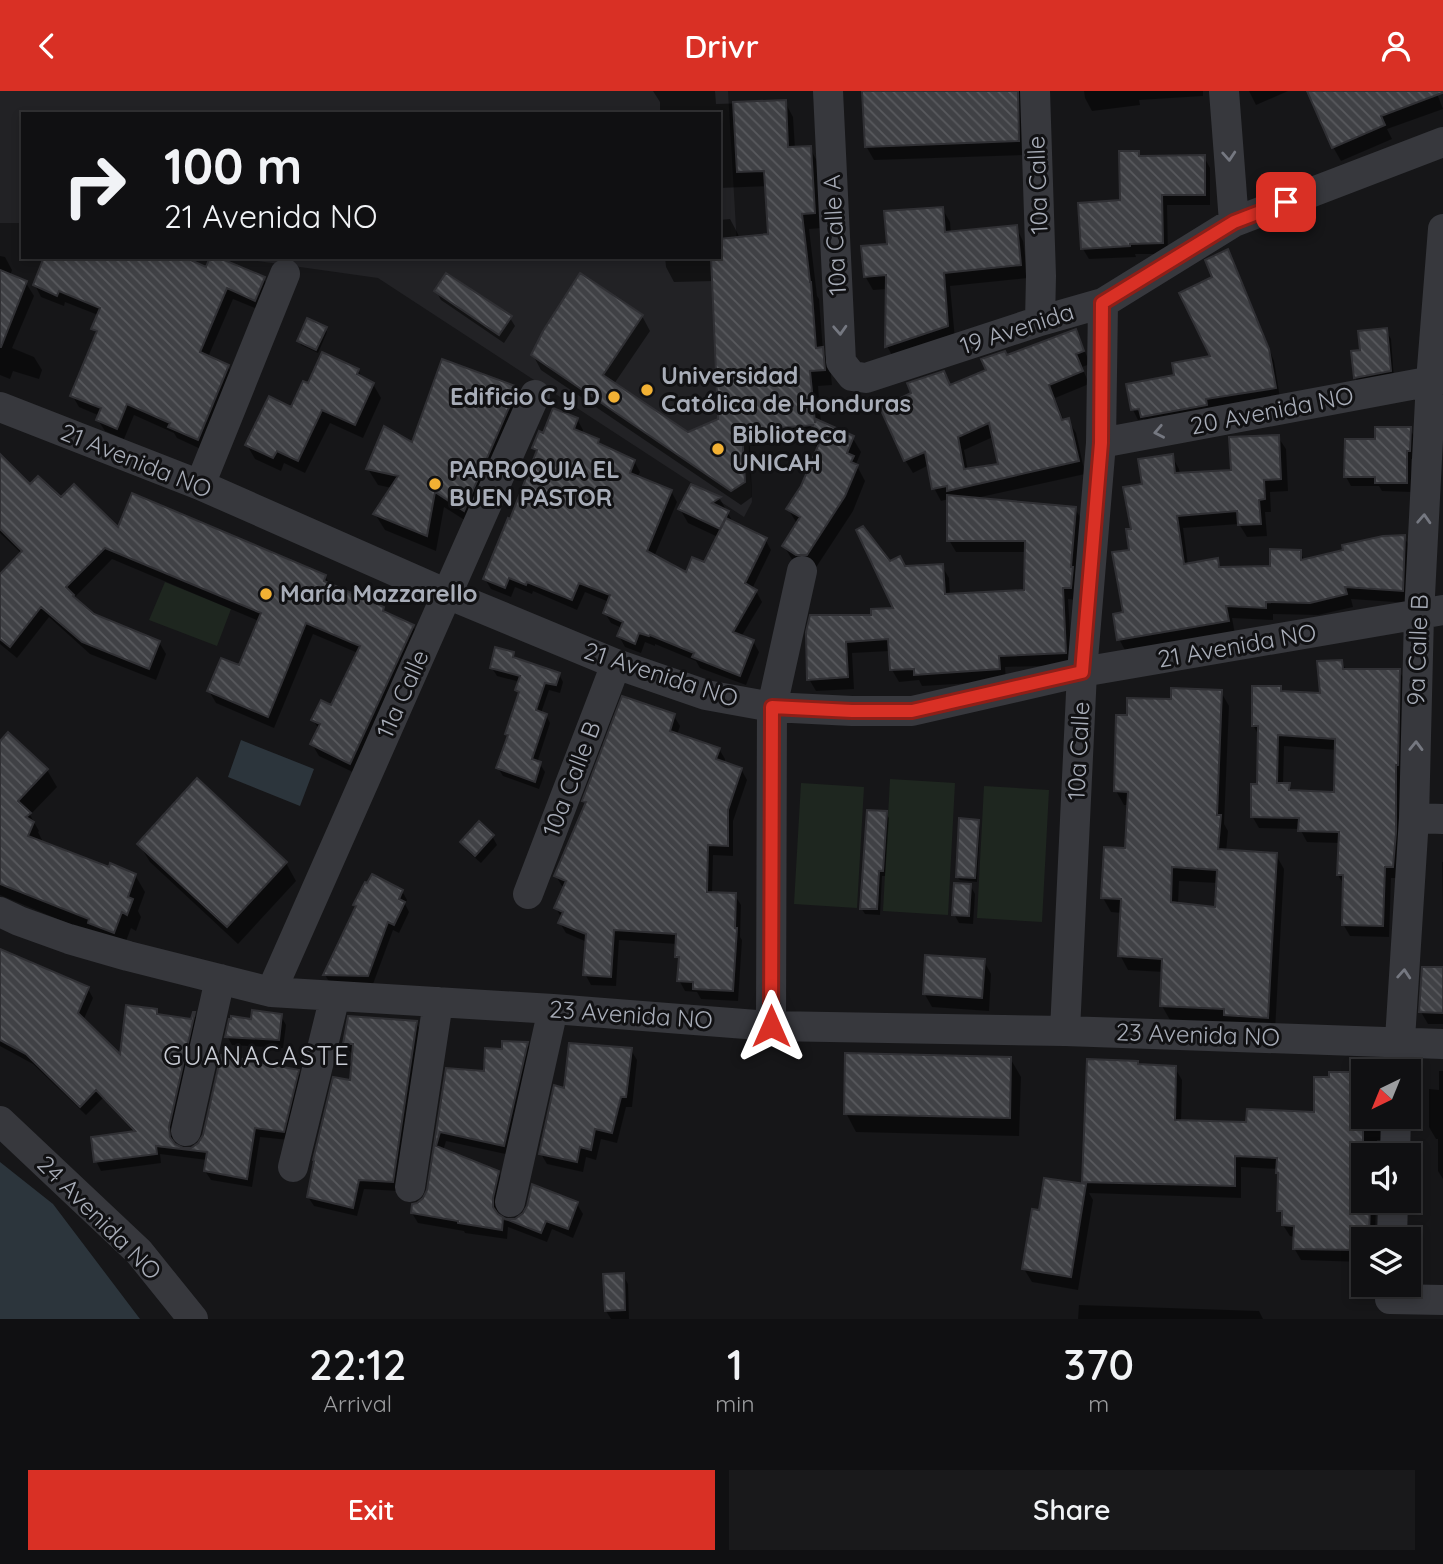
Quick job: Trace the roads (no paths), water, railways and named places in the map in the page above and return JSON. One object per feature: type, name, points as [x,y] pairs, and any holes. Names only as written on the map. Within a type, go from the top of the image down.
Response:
[{"type":"street","name":"10a Calle A","points":[[828,91],[841,362],[852,376]]},
{"type":"street","name":"10a Calle","points":[[1035,91],[1040,321]]},
{"type":"street","points":[[1224,91],[1234,222]]},
{"type":"street","name":"19 Avenida","points":[[852,376],[866,378],[1102,303],[1234,222],[1443,142]]},
{"type":"street","name":"9a Calle B","points":[[1398,1059],[1429,819],[1431,613],[1443,229]]},
{"type":"street","points":[[200,485],[285,274]]},
{"type":"street","name":"10a Calle","points":[[1065,1031],[1082,672],[1101,443],[1102,303]]},
{"type":"street","name":"20 Avenida NO","points":[[1101,443],[1437,380]]},
{"type":"street","name":"11a Calle","points":[[271,992],[535,395]]},
{"type":"street","name":"21 Avenida NO","points":[[0,407],[200,485],[447,594],[616,664],[706,695],[772,707],[912,711],[1082,672],[1431,613]]},
{"type":"street","points":[[771,1026],[772,707],[802,571]]},
{"type":"street","name":"10a Calle B","points":[[528,894],[616,664]]},
{"type":"street","name":"23 Avenida NO","points":[[0,912],[69,939],[271,992],[553,1009],[771,1026],[1065,1031],[1443,1044]]},
{"type":"street","points":[[186,1131],[220,979]]},
{"type":"street","points":[[293,1167],[335,996]]},
{"type":"street","points":[[410,1187],[438,1002]]},
{"type":"street","points":[[510,1202],[553,1009]]},
{"type":"street","name":"24 Avenida NO","points":[[0,1121],[139,1252],[193,1319]]},
{"type":"street","points":[[1390,1301],[1443,1300]]},
{"type":"place","name":"Universidad Católica de Honduras","points":[[647,390]]},
{"type":"place","name":"Edificio C y D","points":[[614,397]]},
{"type":"place","name":"Biblioteca UNICAH","points":[[718,449]]},
{"type":"place","name":"PARROQUIA EL BUEN PASTOR","points":[[435,484]]},
{"type":"place","name":"María Mazzarello","points":[[266,594]]},
{"type":"district","name":"GUANACASTE","points":[[257,1056]]}]
